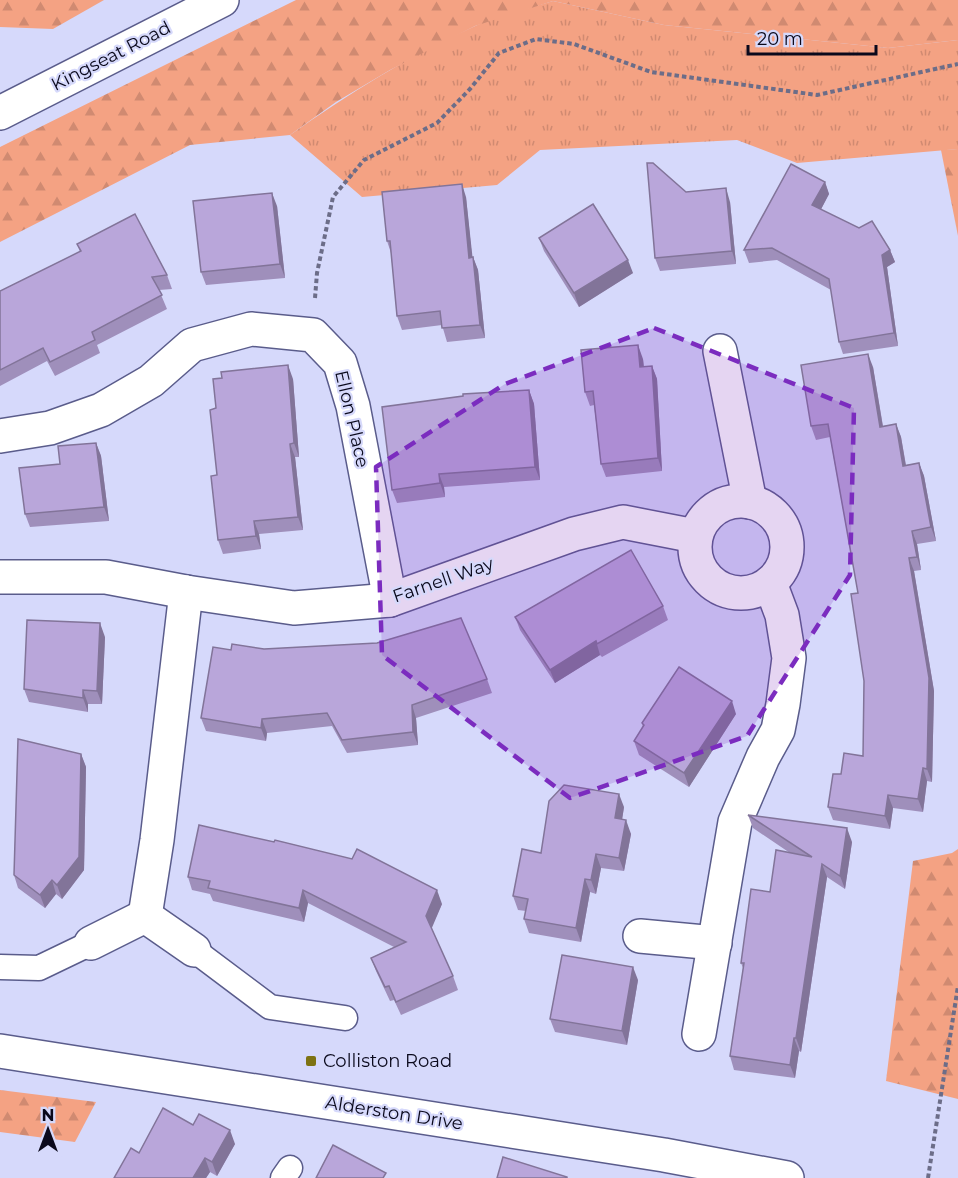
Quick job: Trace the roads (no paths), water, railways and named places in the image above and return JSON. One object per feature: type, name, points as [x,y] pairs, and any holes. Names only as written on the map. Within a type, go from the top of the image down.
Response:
[{"type":"street","name":"Kingseat Road","points":[[0,113],[222,0]]},
{"type":"street","name":"Ellon Place","points":[[0,436],[50,428],[101,410],[151,381],[192,345],[251,329],[313,334],[340,363],[353,406],[390,600]]},
{"type":"street","points":[[720,351],[750,502]]},
{"type":"street","points":[[736,500],[750,502],[764,507],[776,517],[784,529],[787,544],[786,559],[780,572],[770,584],[758,591],[729,592],[716,586],[705,577],[694,551],[695,537],[705,518],[722,504],[736,500]]},
{"type":"street","name":"Farnell Way","points":[[0,577],[106,577],[294,608],[390,600],[574,534],[624,522],[695,537]]},
{"type":"street","points":[[699,1034],[735,822],[763,757],[778,730],[783,704],[789,658],[782,615],[770,584]]},
{"type":"street","points":[[145,916],[157,840],[186,592]]},
{"type":"street","points":[[91,943],[145,916]]},
{"type":"street","points":[[145,916],[194,950]]},
{"type":"street","points":[[640,936],[715,943]]},
{"type":"street","name":"Alderston Drive","points":[[0,1051],[660,1167],[787,1178]]},
{"type":"lane","points":[[0,967],[39,968],[91,943]]},
{"type":"lane","points":[[194,950],[270,1007],[345,1018]]},
{"type":"place","name":"Colliston Road","points":[[311,1061]]}]
